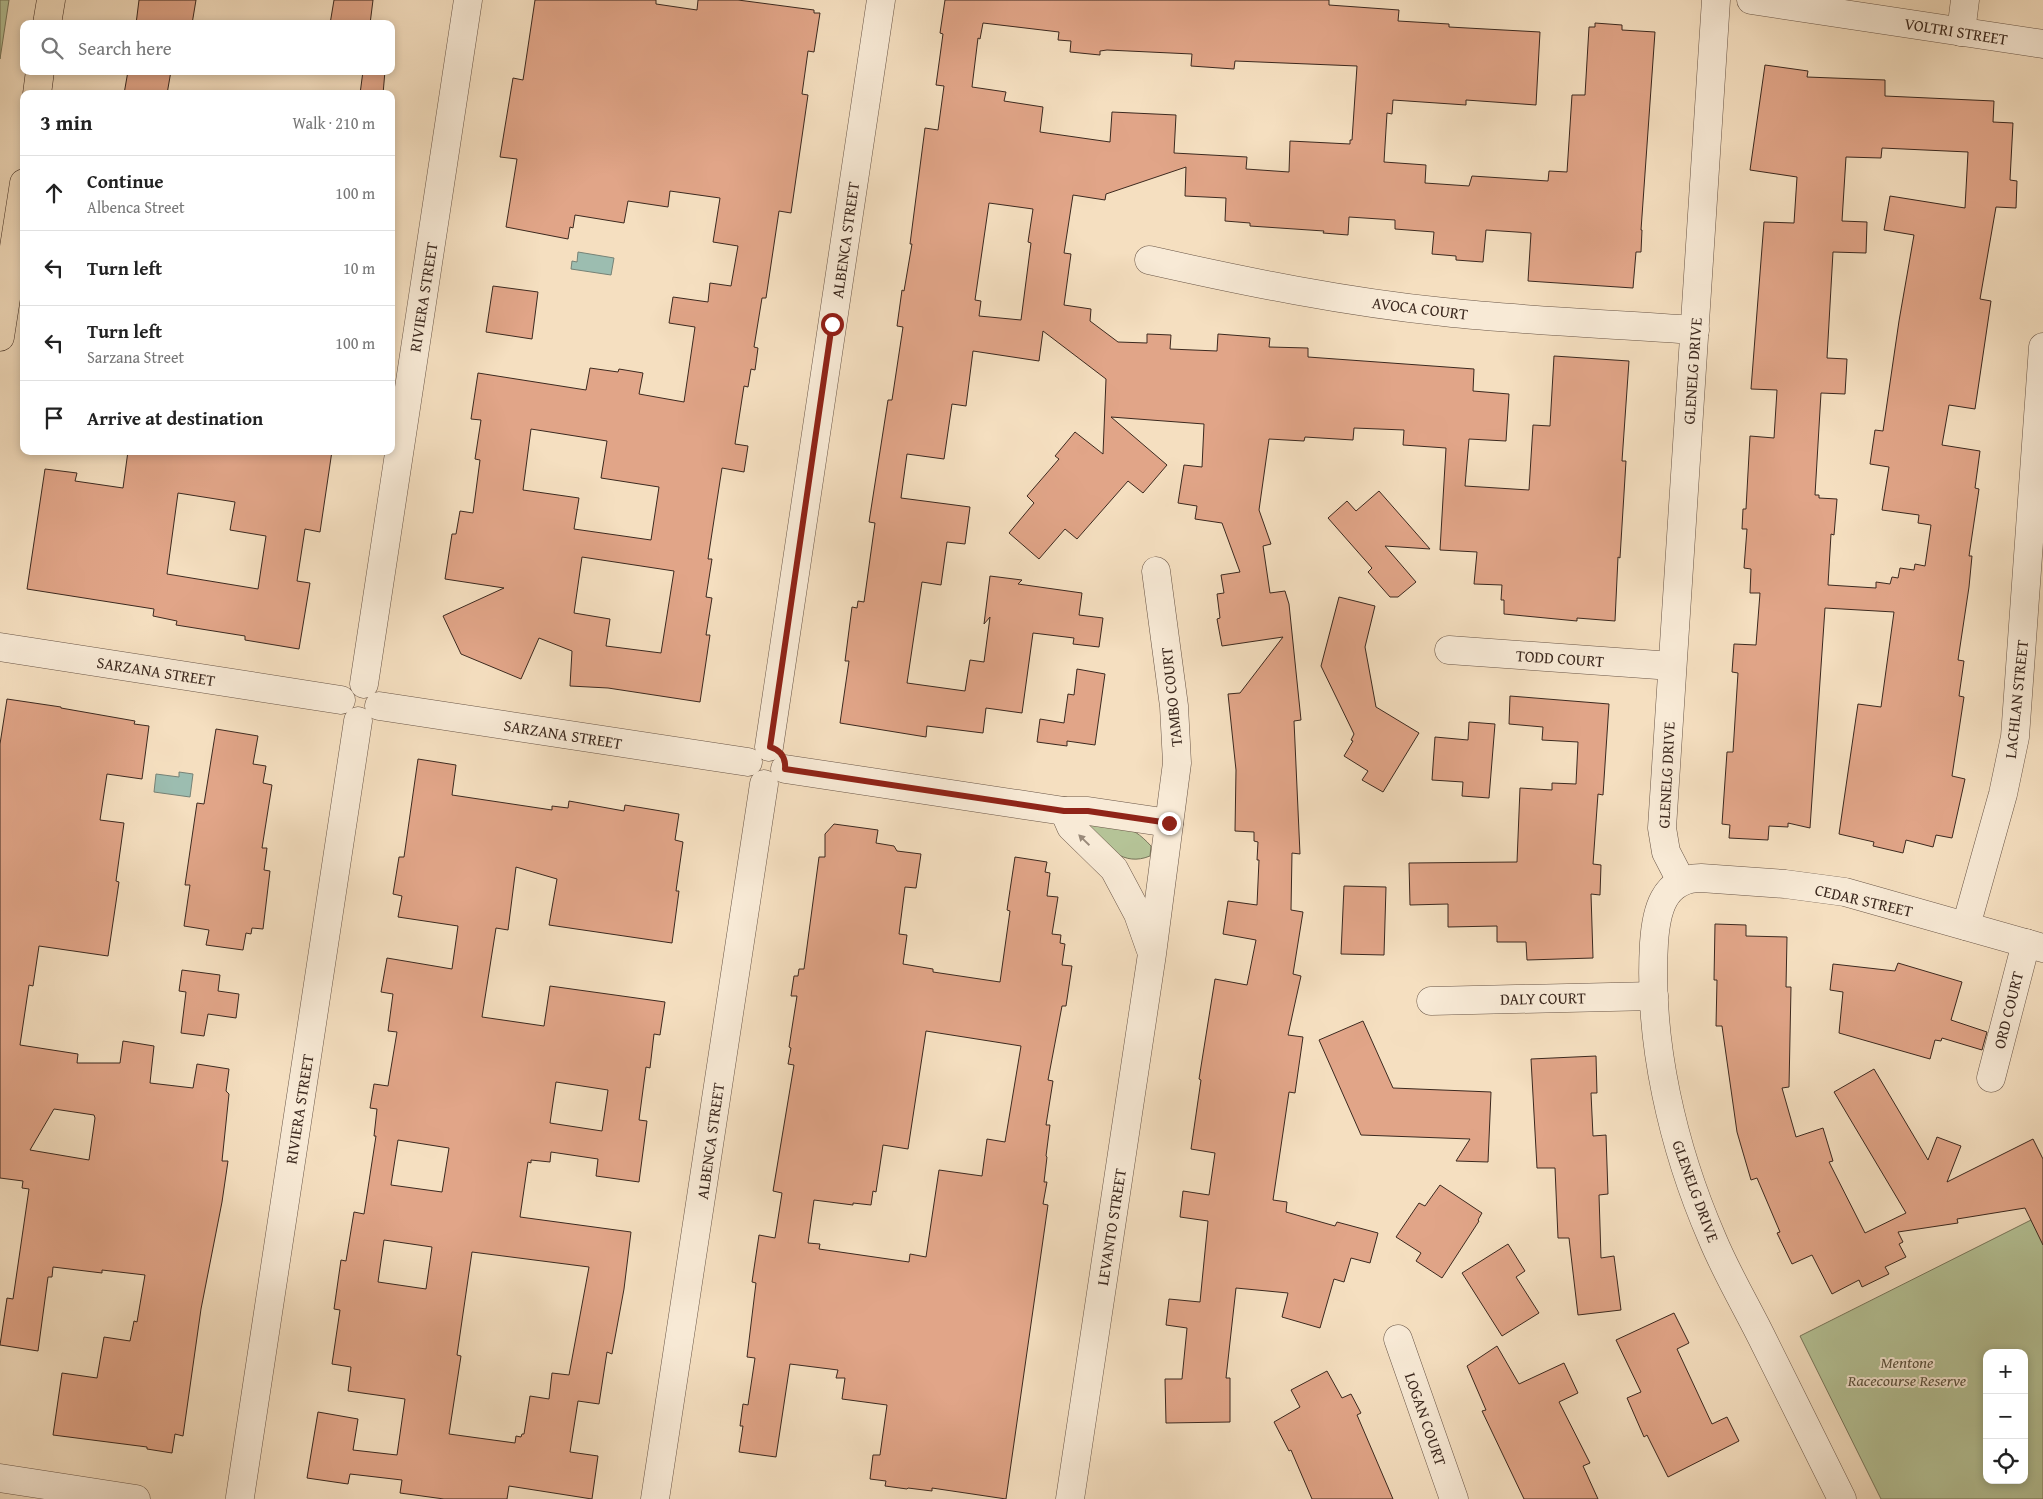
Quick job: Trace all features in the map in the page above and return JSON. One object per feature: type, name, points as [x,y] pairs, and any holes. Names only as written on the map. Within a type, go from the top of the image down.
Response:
[{"type":"highway","points":[[48,20],[51,0]]},
{"type":"highway","points":[[38,90],[39,75]]},
{"type":"highway","points":[[0,337],[20,209]]},
{"type":"street","name":"RIVIERA STREET","points":[[239,1498],[367,703],[468,0]]},
{"type":"street","name":"ALBENCA STREET","points":[[770,747],[881,0]]},
{"type":"street","name":"GLENELG DRIVE","points":[[1716,0],[1662,838],[1666,852],[1681,882],[1668,894],[1656,917],[1653,971],[1654,996],[1661,1064],[1676,1134],[1693,1190],[1712,1239],[1842,1499]]},
{"type":"street","name":"VOLTRI STREET","points":[[1751,0],[2043,44]]},
{"type":"street","points":[[1961,32],[1966,0]]},
{"type":"street","name":"AVOCA COURT","points":[[1149,260],[1242,281],[1376,304],[1445,312],[1695,330]]},
{"type":"street","name":"LACHLAN STREET","points":[[1966,926],[2003,794],[2015,737],[2043,347]]},
{"type":"street","name":"TAMBO COURT","points":[[1156,571],[1174,701],[1177,740],[1176,770],[1169,823]]},
{"type":"street","name":"SARZANA STREET","points":[[0,647],[341,700],[345,714],[349,718],[367,703],[748,762]]},
{"type":"street","name":"TODD COURT","points":[[1449,650],[1672,666]]},
{"type":"street","points":[[774,776],[785,764],[782,754],[778,750],[764,746],[756,750],[749,757],[748,762],[751,776],[774,776],[1064,811],[1088,811],[1169,823]]},
{"type":"street","name":"ALBENCA STREET","points":[[655,1499],[774,776]]},
{"type":"street","name":"LEVANTO STREET","points":[[1064,811],[1071,827],[1114,869],[1138,914],[1152,954]]},
{"type":"street","name":"LEVANTO STREET","points":[[1070,1499],[1152,954],[1169,823]]},
{"type":"street","points":[[1114,869],[1127,872],[1146,871],[1164,863]]},
{"type":"street","name":"CEDAR STREET","points":[[1681,882],[1701,878],[1785,884],[1830,890],[1880,901],[2034,945]]},
{"type":"street","name":"ORD COURT","points":[[1991,1078],[2034,945]]},
{"type":"street","name":"DALY COURT","points":[[1431,1001],[1654,996]]},
{"type":"street","name":"LOGAN COURT","points":[[1398,1339],[1454,1499]]},
{"type":"street","points":[[0,1478],[136,1499]]},
{"type":"green space","points":[[0,0],[9,0],[0,59]]},
{"type":"green space","points":[[1087,823],[1122,826],[1129,829],[1151,846],[1150,856],[1132,859],[1116,854],[1088,831]]},
{"type":"green space","name":"Mentone Racecourse Reserve","points":[[2043,1214],[2043,1499],[1881,1499],[1800,1336]]},
{"type":"shaded area","points":[[578,252],[614,258],[611,275],[571,269],[572,261],[577,262]]},
{"type":"shaded area","points":[[179,772],[193,774],[190,797],[154,792],[156,774],[179,777]]},
{"type":"building","points":[[139,0],[196,0],[193,20],[136,20]]},
{"type":"building","points":[[334,0],[373,0],[370,20],[331,20]]},
{"type":"building","points":[[535,0],[656,0],[656,4],[697,10],[698,0],[738,0],[814,10],[814,13],[820,13],[814,52],[808,51],[802,94],[808,95],[791,213],[779,211],[766,298],[762,298],[754,347],[758,348],[755,370],[751,369],[748,387],[744,386],[735,444],[748,446],[744,472],[722,468],[708,559],[712,559],[706,597],[712,598],[706,635],[710,635],[700,702],[608,688],[570,686],[572,651],[539,638],[521,679],[461,654],[443,616],[504,588],[445,579],[452,534],[456,534],[460,511],[473,513],[480,460],[475,459],[481,420],[471,419],[478,373],[586,390],[590,368],[618,372],[619,369],[643,373],[639,394],[684,402],[695,327],[669,323],[673,297],[708,302],[710,283],[731,286],[738,246],[713,242],[720,198],[670,191],[668,207],[628,201],[624,223],[575,215],[573,228],[570,227],[568,239],[506,227],[517,159],[500,157],[513,78],[523,80]],"holes":[[[531,429],[607,441],[601,478],[659,487],[651,540],[574,529],[579,498],[523,490]],[[582,557],[674,571],[661,653],[606,646],[610,619],[574,613]]]},
{"type":"building","points":[[945,0],[1329,0],[1329,5],[1399,10],[1398,21],[1449,24],[1449,27],[1540,32],[1536,105],[1466,100],[1466,105],[1393,100],[1392,114],[1387,113],[1384,162],[1426,165],[1425,183],[1469,186],[1472,176],[1548,181],[1549,171],[1567,172],[1572,95],[1585,95],[1589,27],[1595,27],[1595,23],[1622,25],[1622,30],[1655,32],[1641,252],[1636,252],[1633,288],[1528,281],[1531,233],[1486,230],[1483,262],[1456,260],[1456,256],[1432,254],[1434,232],[1395,229],[1395,220],[1349,217],[1348,235],[1323,233],[1324,231],[1250,226],[1250,223],[1225,221],[1226,198],[1185,196],[1186,167],[1106,194],[1105,200],[1073,195],[1064,253],[1071,254],[1064,305],[1091,309],[1090,321],[1118,342],[1147,343],[1147,334],[1171,335],[1170,349],[1217,351],[1218,334],[1270,338],[1269,347],[1308,348],[1308,357],[1474,369],[1473,391],[1509,394],[1506,441],[1469,439],[1465,486],[1529,490],[1533,425],[1550,426],[1554,356],[1629,361],[1622,461],[1626,461],[1615,621],[1577,618],[1577,621],[1504,614],[1504,600],[1501,600],[1502,585],[1474,584],[1477,552],[1440,550],[1446,448],[1403,445],[1404,430],[1354,428],[1353,440],[1305,437],[1304,441],[1269,439],[1259,510],[1271,544],[1263,546],[1270,593],[1285,591],[1289,604],[1301,720],[1294,721],[1300,854],[1292,853],[1291,910],[1303,912],[1293,974],[1301,976],[1288,1035],[1303,1037],[1295,1093],[1289,1092],[1273,1200],[1287,1202],[1286,1212],[1335,1226],[1337,1222],[1378,1233],[1370,1263],[1351,1258],[1344,1282],[1334,1279],[1320,1328],[1282,1317],[1288,1293],[1236,1288],[1226,1378],[1230,1378],[1230,1422],[1166,1423],[1165,1379],[1182,1379],[1187,1328],[1166,1325],[1169,1299],[1200,1302],[1208,1221],[1180,1217],[1183,1191],[1209,1195],[1215,1153],[1191,1149],[1201,1080],[1199,1079],[1215,979],[1247,985],[1256,940],[1223,934],[1228,901],[1257,905],[1259,860],[1257,860],[1258,842],[1254,841],[1254,832],[1235,831],[1236,770],[1228,694],[1240,693],[1283,637],[1222,646],[1217,619],[1220,618],[1217,594],[1224,593],[1221,575],[1240,572],[1222,523],[1195,519],[1197,506],[1178,503],[1184,465],[1202,467],[1204,424],[1111,417],[1167,465],[1143,493],[1128,481],[1077,539],[1065,529],[1039,559],[1009,533],[1034,503],[1027,496],[1059,459],[1055,456],[1075,432],[1103,454],[1106,379],[1043,331],[1039,361],[973,351],[966,406],[952,404],[944,459],[907,454],[901,498],[970,507],[965,544],[947,542],[941,585],[922,582],[907,683],[965,691],[970,660],[984,662],[990,617],[984,624],[990,576],[1022,580],[1018,584],[1082,593],[1079,615],[1103,618],[1099,647],[1073,644],[1074,638],[1033,633],[1022,713],[986,708],[983,733],[927,726],[926,737],[840,723],[849,661],[845,661],[852,607],[857,608],[858,601],[864,602],[875,523],[869,522],[888,400],[892,400],[903,327],[897,326],[902,290],[904,291],[912,244],[910,244],[925,128],[938,130],[944,86],[936,85],[943,34],[940,33]],"holes":[[[983,23],[1059,32],[1058,40],[1071,41],[1070,52],[1100,55],[1100,51],[1107,50],[1192,54],[1191,66],[1234,69],[1235,61],[1357,66],[1352,140],[1350,140],[1350,144],[1290,141],[1289,172],[1246,169],[1247,157],[1174,153],[1176,115],[1112,112],[1110,142],[1040,132],[1043,107],[1004,101],[1006,92],[972,87],[978,38],[980,39]],[[989,203],[1033,209],[1028,242],[1031,243],[1021,320],[979,316],[981,301],[975,300]]]},
{"type":"building","points":[[1765,65],[1808,71],[1807,77],[1885,80],[1885,96],[1994,101],[1993,122],[2013,123],[2010,180],[2017,181],[2016,208],[1996,207],[1980,299],[1991,301],[1975,409],[1949,405],[1942,445],[1980,451],[1975,488],[1979,489],[1969,556],[1972,556],[1969,587],[1958,660],[1964,661],[1959,696],[1964,697],[1952,776],[1965,779],[1952,838],[1936,835],[1933,847],[1906,840],[1903,853],[1873,846],[1874,842],[1839,834],[1858,704],[1881,707],[1894,612],[1825,608],[1810,828],[1788,823],[1788,827],[1769,826],[1768,840],[1729,838],[1730,825],[1722,824],[1727,752],[1733,752],[1738,673],[1732,672],[1734,644],[1756,645],[1760,593],[1750,593],[1751,569],[1744,568],[1747,529],[1742,529],[1743,509],[1746,509],[1750,436],[1774,438],[1777,390],[1751,389],[1764,222],[1794,223],[1797,177],[1750,170]],"holes":[[[1882,148],[1968,152],[1965,208],[1890,196],[1884,230],[1914,235],[1883,431],[1875,430],[1870,464],[1889,467],[1882,510],[1919,515],[1918,523],[1931,525],[1925,566],[1915,564],[1914,570],[1900,568],[1898,578],[1892,577],[1890,584],[1876,582],[1876,588],[1828,585],[1831,534],[1834,535],[1837,499],[1819,498],[1819,495],[1815,495],[1821,393],[1845,394],[1847,359],[1827,358],[1833,252],[1866,253],[1867,222],[1842,221],[1846,157],[1881,158]]]},
{"type":"building","points":[[127,75],[170,75],[168,90],[125,90]]},
{"type":"building","points":[[362,75],[385,75],[383,90],[361,90]]},
{"type":"building","points":[[493,286],[538,292],[532,339],[486,332]]},
{"type":"building","points":[[127,455],[331,455],[320,532],[305,529],[297,581],[310,583],[299,649],[245,640],[245,636],[176,625],[177,621],[153,616],[154,609],[27,589],[45,469],[77,473],[75,481],[123,488]],"holes":[[[178,493],[235,502],[230,530],[266,536],[258,589],[167,574]]]},
{"type":"building","points":[[1379,491],[1430,549],[1385,546],[1416,582],[1398,597],[1390,597],[1368,572],[1372,568],[1328,518],[1347,501],[1356,511]]},
{"type":"building","points":[[1339,597],[1375,606],[1365,647],[1376,707],[1419,733],[1383,792],[1362,780],[1368,771],[1344,756],[1353,741],[1351,740],[1354,734],[1321,666]]},
{"type":"building","points":[[1077,669],[1105,674],[1095,745],[1067,741],[1067,746],[1037,742],[1040,719],[1064,723],[1068,694],[1074,695]]},
{"type":"building","points":[[1510,696],[1609,704],[1603,795],[1598,794],[1593,864],[1601,865],[1600,895],[1591,894],[1593,958],[1527,960],[1526,942],[1497,942],[1497,926],[1448,927],[1448,904],[1410,905],[1409,863],[1517,862],[1520,788],[1552,790],[1552,783],[1576,784],[1578,742],[1542,740],[1543,727],[1509,724]]},
{"type":"building","points":[[7,699],[135,721],[134,724],[149,726],[142,779],[107,774],[100,820],[124,823],[116,881],[119,882],[108,956],[39,946],[33,986],[29,985],[20,1045],[78,1054],[77,1063],[120,1063],[123,1041],[154,1046],[150,1083],[193,1088],[197,1064],[229,1069],[226,1091],[229,1094],[222,1161],[228,1161],[222,1202],[201,1309],[183,1436],[175,1434],[172,1453],[147,1449],[147,1447],[53,1435],[62,1373],[97,1378],[104,1337],[130,1341],[134,1321],[137,1322],[145,1275],[102,1270],[102,1273],[53,1267],[52,1277],[48,1277],[38,1351],[0,1345],[7,1298],[13,1299],[29,1189],[22,1188],[23,1181],[0,1178],[0,744]],"holes":[[[54,1109],[94,1115],[89,1160],[30,1150]]]},
{"type":"building","points":[[1469,722],[1495,724],[1489,798],[1462,796],[1463,782],[1432,780],[1435,737],[1468,740]]},
{"type":"building","points":[[216,729],[258,736],[253,764],[266,766],[263,783],[272,785],[262,848],[267,848],[264,870],[270,871],[263,929],[252,928],[251,934],[246,933],[243,950],[206,945],[209,930],[184,926],[190,885],[185,885],[197,803],[204,804]]},
{"type":"building","points":[[418,759],[456,765],[452,795],[552,810],[552,806],[568,808],[569,801],[624,811],[625,805],[679,814],[675,840],[683,842],[676,891],[679,891],[672,943],[549,925],[557,879],[516,867],[508,930],[496,928],[482,1017],[544,1026],[550,986],[665,1002],[660,1035],[654,1034],[650,1068],[646,1067],[639,1120],[647,1121],[639,1182],[596,1176],[598,1159],[551,1152],[550,1162],[531,1160],[531,1163],[528,1162],[520,1217],[631,1232],[624,1289],[612,1354],[607,1352],[599,1404],[578,1401],[570,1452],[598,1456],[592,1499],[509,1486],[507,1499],[444,1499],[400,1493],[402,1480],[350,1474],[348,1484],[307,1478],[318,1412],[358,1419],[353,1450],[397,1455],[405,1399],[348,1391],[351,1367],[332,1364],[340,1310],[334,1309],[341,1260],[346,1261],[354,1212],[364,1214],[376,1136],[374,1136],[377,1109],[370,1108],[374,1084],[388,1086],[397,1032],[388,1031],[393,994],[381,992],[387,958],[452,969],[458,926],[398,917],[402,896],[393,894],[399,857],[404,857]],"holes":[[[556,1082],[608,1090],[602,1131],[550,1123]],[[398,1140],[449,1148],[442,1192],[391,1185]],[[384,1240],[432,1247],[426,1289],[378,1282]],[[472,1252],[589,1267],[569,1375],[552,1373],[549,1399],[530,1396],[524,1434],[521,1437],[516,1436],[515,1443],[449,1434],[461,1356],[457,1355]]]},
{"type":"building","points":[[834,824],[878,830],[876,843],[894,846],[897,851],[921,854],[916,888],[905,887],[899,934],[907,935],[903,964],[933,969],[933,972],[1000,982],[1010,911],[1007,910],[1015,857],[1047,862],[1045,872],[1050,873],[1047,896],[1058,897],[1052,934],[1061,935],[1060,943],[1065,944],[1062,965],[1072,966],[1066,1006],[1062,1006],[1048,1080],[1053,1081],[1046,1125],[1050,1125],[1044,1182],[1047,1182],[1043,1204],[1048,1205],[1006,1499],[932,1488],[932,1491],[885,1486],[886,1481],[870,1479],[873,1455],[880,1455],[887,1405],[842,1399],[845,1378],[836,1378],[838,1370],[790,1364],[776,1457],[739,1452],[743,1426],[740,1426],[743,1404],[748,1405],[755,1358],[747,1357],[756,1283],[752,1282],[759,1235],[775,1238],[782,1193],[773,1191],[794,1065],[788,1064],[797,996],[791,996],[794,976],[798,976],[799,969],[804,969],[819,857],[825,857],[825,834]],"holes":[[[926,1031],[1021,1046],[1005,1142],[987,1139],[982,1176],[939,1170],[926,1257],[910,1254],[909,1262],[819,1249],[820,1244],[808,1243],[814,1200],[853,1205],[853,1203],[871,1205],[873,1191],[876,1192],[883,1145],[908,1149]]]},
{"type":"building","points":[[1344,886],[1386,887],[1384,955],[1341,954]]},
{"type":"building","points":[[1715,924],[1746,925],[1746,936],[1787,937],[1786,987],[1791,987],[1789,1087],[1782,1088],[1796,1137],[1823,1128],[1833,1161],[1829,1162],[1865,1233],[1906,1213],[1834,1092],[1874,1069],[1928,1160],[1937,1137],[1961,1146],[1947,1182],[2033,1139],[2043,1159],[2043,1245],[2025,1208],[1957,1219],[1958,1223],[1898,1232],[1903,1242],[1899,1244],[1906,1257],[1885,1267],[1889,1274],[1862,1287],[1859,1280],[1832,1294],[1812,1255],[1792,1264],[1777,1233],[1780,1232],[1757,1178],[1751,1180],[1737,1132],[1722,1026],[1716,1026],[1717,980],[1714,980]]},
{"type":"building","points":[[1898,963],[1962,982],[1951,1020],[1987,1032],[1982,1050],[1942,1038],[1941,1041],[1935,1040],[1930,1059],[1839,1033],[1843,992],[1830,990],[1833,964],[1895,971]]},
{"type":"building","points":[[182,970],[220,975],[218,991],[239,994],[236,1018],[208,1014],[204,1036],[181,1033],[186,992],[179,991]]},
{"type":"building","points":[[1363,1021],[1393,1088],[1491,1092],[1488,1162],[1456,1161],[1470,1139],[1361,1135],[1319,1040]]},
{"type":"building","points":[[1596,1056],[1597,1093],[1591,1093],[1593,1136],[1606,1135],[1608,1194],[1599,1195],[1601,1258],[1614,1256],[1621,1310],[1578,1315],[1569,1238],[1558,1238],[1555,1168],[1537,1168],[1531,1059]]},
{"type":"building","points":[[1440,1185],[1482,1213],[1479,1221],[1442,1278],[1416,1261],[1421,1253],[1396,1237],[1419,1203],[1425,1206]]},
{"type":"building","points":[[1508,1244],[1525,1271],[1516,1277],[1539,1313],[1502,1336],[1462,1273]]},
{"type":"building","points":[[1674,1313],[1689,1343],[1677,1349],[1712,1424],[1727,1417],[1739,1441],[1668,1477],[1647,1435],[1644,1437],[1627,1398],[1641,1392],[1616,1340]]},
{"type":"building","points":[[1497,1346],[1519,1384],[1564,1363],[1578,1393],[1559,1402],[1590,1463],[1583,1466],[1598,1499],[1524,1499],[1482,1411],[1486,1410],[1467,1366]]},
{"type":"building","points":[[1327,1371],[1342,1398],[1351,1394],[1361,1413],[1357,1415],[1393,1499],[1312,1499],[1291,1450],[1289,1451],[1274,1422],[1300,1407],[1291,1390]]},
{"type":"route","points":[[832,324],[770,747],[782,754],[785,769],[1064,811],[1088,811],[1169,823]]}]
